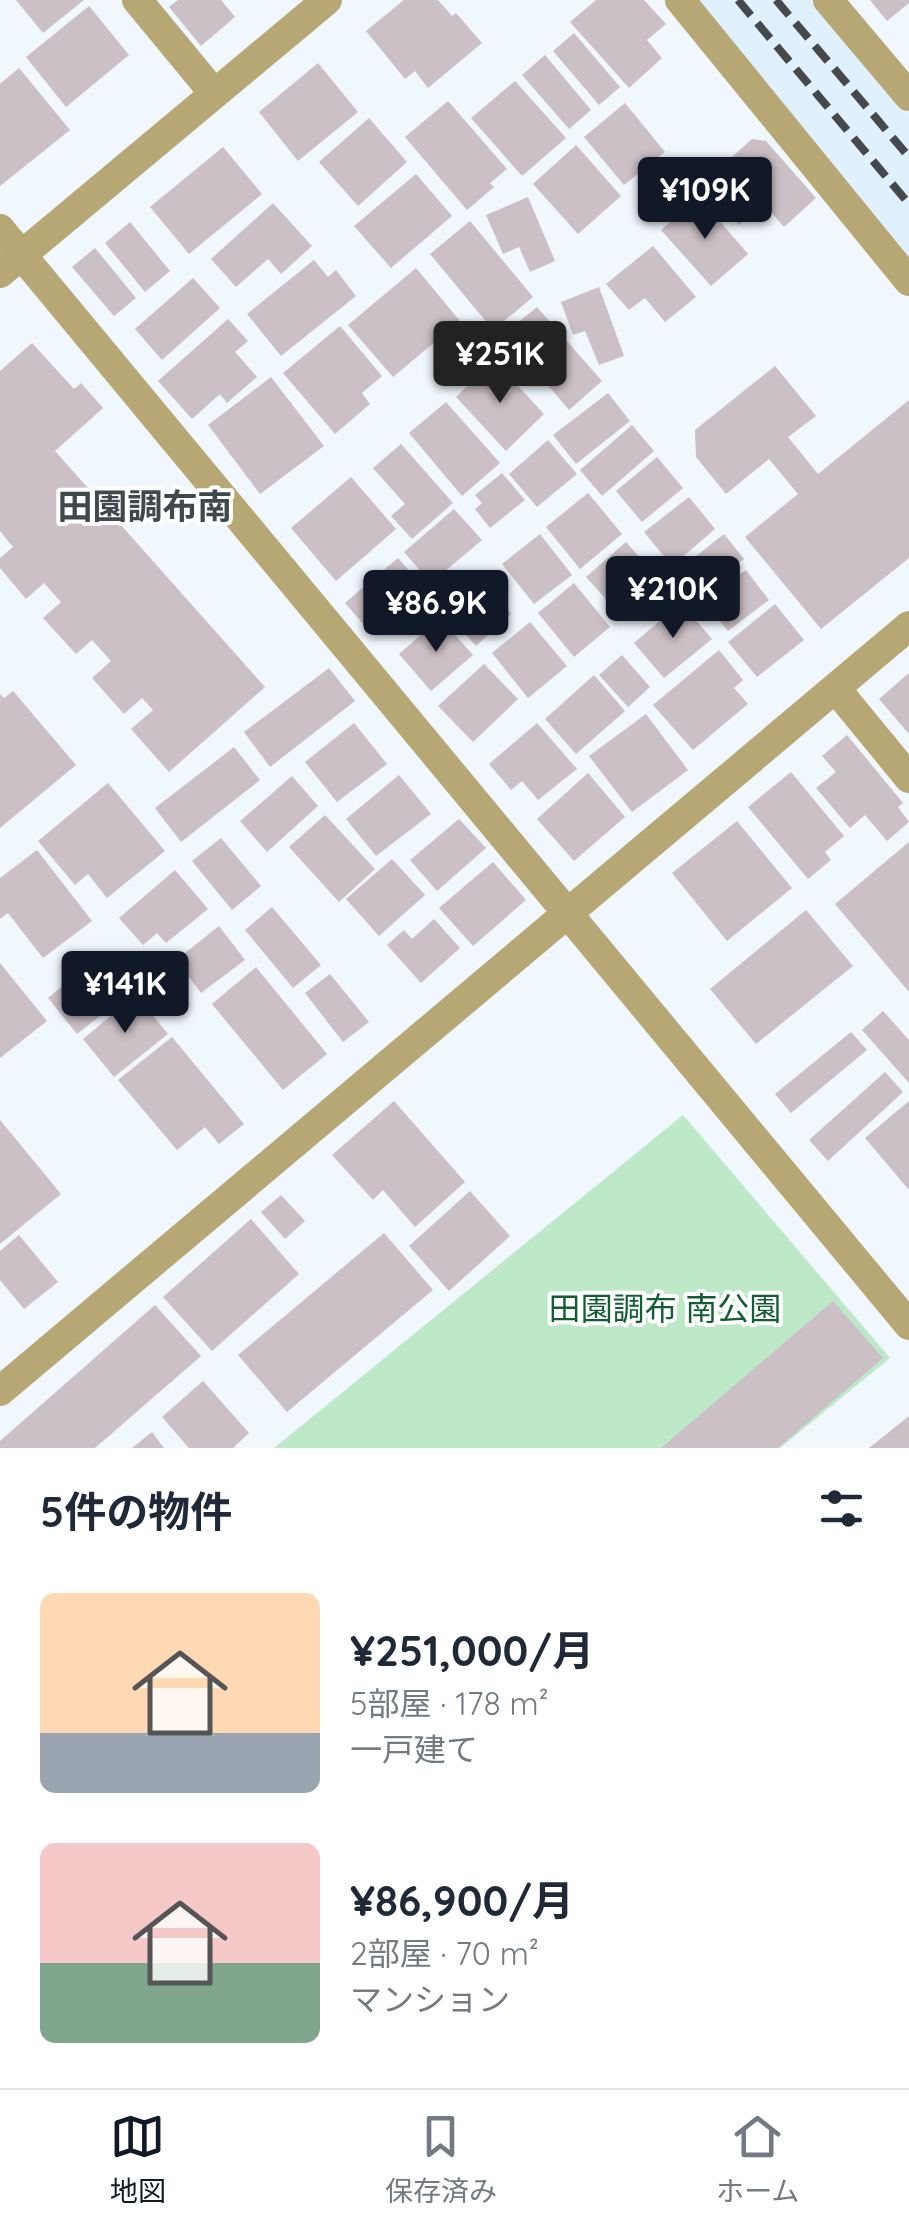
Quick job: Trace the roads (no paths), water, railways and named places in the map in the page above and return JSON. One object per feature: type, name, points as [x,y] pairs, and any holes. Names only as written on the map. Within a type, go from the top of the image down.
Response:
[{"type":"street","points":[[137,0],[213,92]]},
{"type":"street","points":[[11,264],[326,0]]},
{"type":"street","points":[[680,0],[909,281]]},
{"type":"street","points":[[828,0],[909,96]]},
{"type":"street","points":[[0,229],[11,264],[568,913],[909,1325]]},
{"type":"street","points":[[0,1392],[909,626]]},
{"type":"street","points":[[836,689],[909,778]]},
{"type":"railway","points":[[738,0],[909,204]]},
{"type":"railway","points":[[776,0],[909,157]]},
{"type":"district","name":"田園調布南","points":[[145,507]]},
{"type":"park label","name":"田園調布 南公園","points":[[665,1309]]}]
